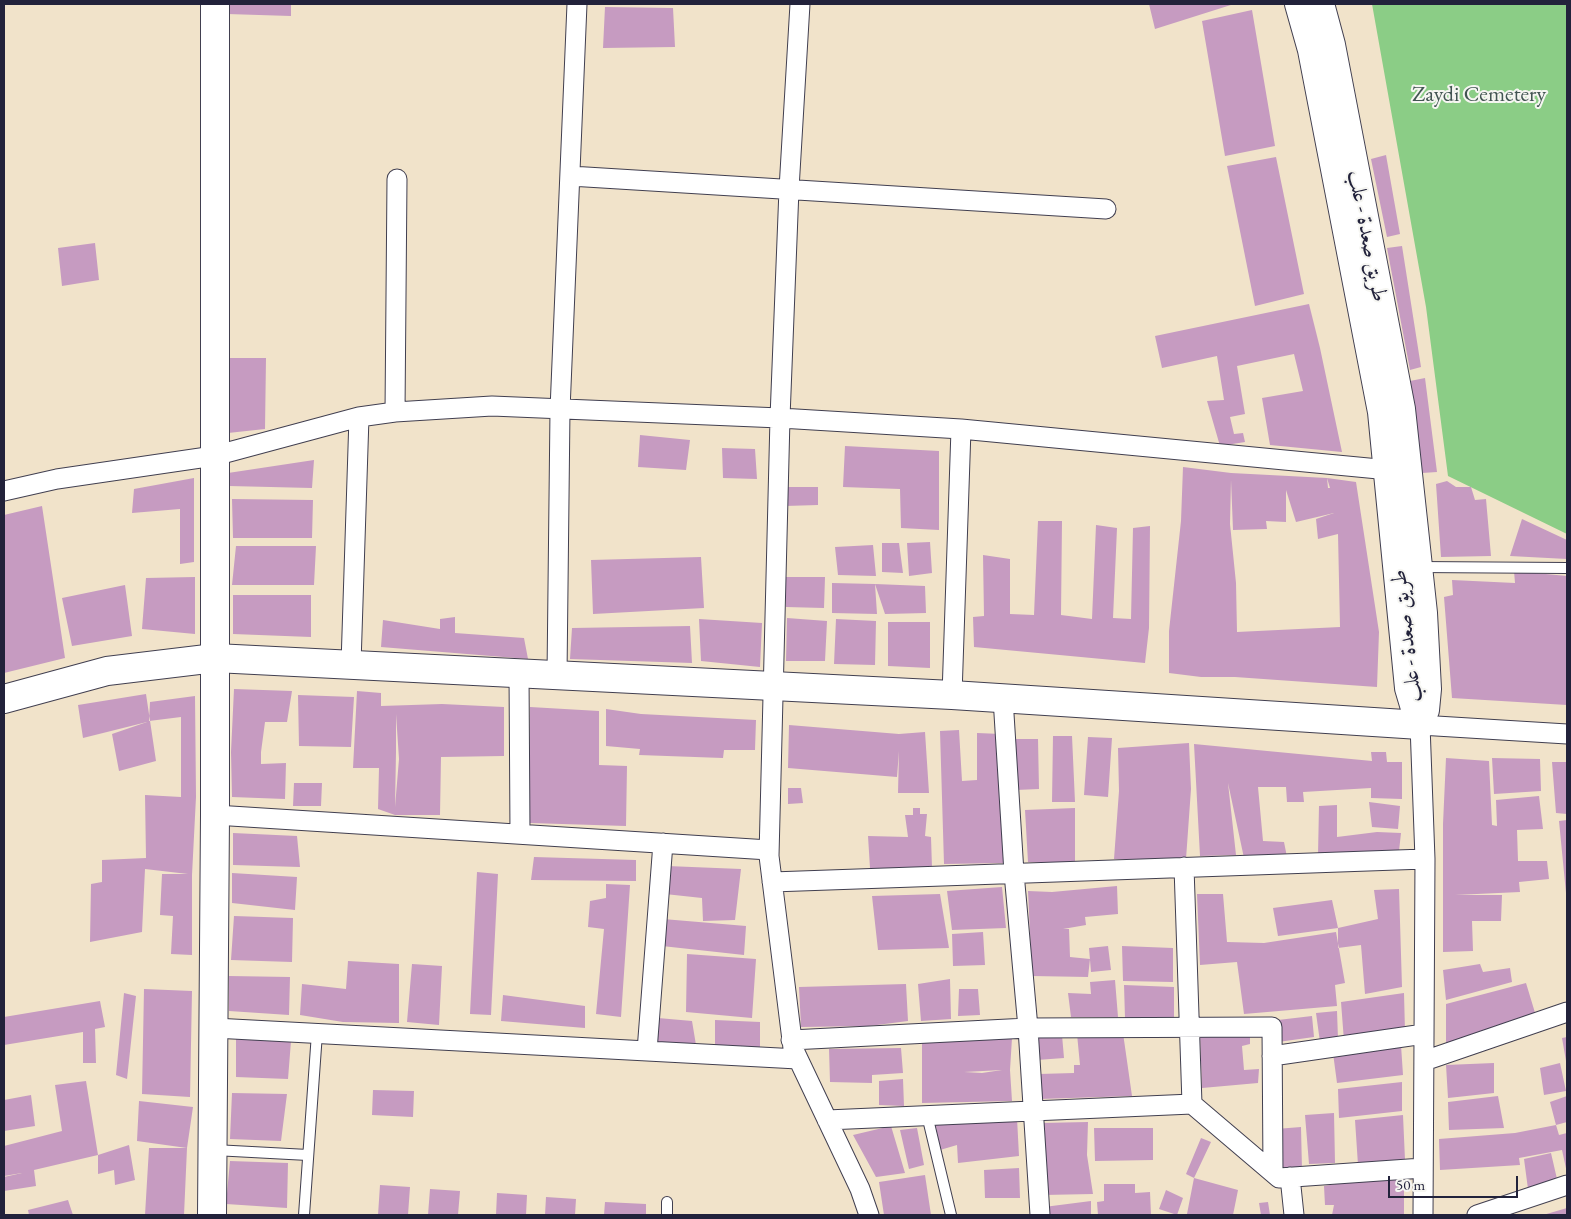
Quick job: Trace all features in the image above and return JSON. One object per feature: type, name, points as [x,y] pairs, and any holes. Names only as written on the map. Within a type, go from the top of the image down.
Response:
[{"type":"main road","points":[[212,1215],[215,815],[215,4]]},
{"type":"main road","name":"طريق صعدة - علب","points":[[1299,4],[1312,50],[1382,412],[1399,469],[1418,567],[1427,689],[1426,707],[1420,725]]},
{"type":"main road","name":"طريق صعدة - علب","points":[[1320,4],[1331,45],[1401,409],[1399,469],[1407,671],[1409,688],[1420,725]]},
{"type":"main road","points":[[4,699],[107,671],[215,658],[952,695],[1420,725]]},
{"type":"street","points":[[556,675],[560,410],[577,4]]},
{"type":"street","points":[[800,4],[789,189],[780,418],[775,686],[769,850],[791,1040],[798,1059],[860,1189],[869,1215]]},
{"type":"street","points":[[570,176],[1106,209]]},
{"type":"street","points":[[395,412],[397,179]]},
{"type":"street","points":[[4,491],[57,479],[214,456],[359,417],[395,412],[492,406],[780,418],[961,429],[1399,469]]},
{"type":"street","points":[[351,664],[359,417]]},
{"type":"street","points":[[952,695],[961,429]]},
{"type":"street","points":[[519,673],[520,834]]},
{"type":"street","points":[[1003,698],[1014,873],[1028,1028],[1040,1215]]},
{"type":"street","points":[[1423,1215],[1426,859],[1420,725],[1567,734]]},
{"type":"street","points":[[215,815],[769,850]]},
{"type":"street","points":[[647,1051],[663,843]]},
{"type":"street","points":[[772,882],[1426,859]]},
{"type":"street","points":[[1184,867],[1192,1104]]},
{"type":"street","points":[[1424,1061],[1567,1012]]},
{"type":"street","points":[[791,1040],[1028,1028],[1272,1026],[1272,1056],[1281,1175],[1294,1215]]},
{"type":"street","points":[[214,1028],[798,1059]]},
{"type":"street","points":[[1272,1056],[1424,1034]]},
{"type":"street","points":[[827,1120],[1192,1104],[1281,1175],[1423,1168]]},
{"type":"street","points":[[1477,1215],[1567,1185]]},
{"type":"lane","points":[[1418,567],[1567,568]]},
{"type":"lane","points":[[304,1215],[317,1033]]},
{"type":"lane","points":[[927,1116],[951,1215]]},
{"type":"lane","points":[[213,1149],[308,1156]]},
{"type":"lane","points":[[666,1215],[667,1202]]},
{"type":"green space","name":"Zaydi Cemetery","points":[[1372,4],[1567,4],[1567,534],[1448,476],[1426,307]]},
{"type":"building","points":[[228,4],[291,4],[291,16],[227,14]]},
{"type":"building","points":[[1149,4],[1234,4],[1155,29]]},
{"type":"building","points":[[605,7],[673,8],[675,47],[603,48]]},
{"type":"building","points":[[1252,10],[1275,146],[1225,156],[1202,21]]},
{"type":"building","points":[[1386,155],[1400,234],[1387,237],[1371,159]]},
{"type":"building","points":[[1276,157],[1304,294],[1255,306],[1227,166]]},
{"type":"building","points":[[95,243],[99,280],[62,286],[58,248]]},
{"type":"building","points":[[1402,246],[1421,367],[1410,370],[1387,248]]},
{"type":"building","points":[[1309,304],[1342,452],[1270,445],[1262,398],[1303,391],[1294,354],[1237,366],[1245,414],[1230,417],[1234,434],[1243,433],[1245,442],[1220,446],[1207,401],[1224,400],[1217,356],[1162,368],[1155,336]]},
{"type":"building","points":[[228,358],[266,358],[265,429],[228,433]]},
{"type":"building","points":[[1425,378],[1437,472],[1422,473],[1410,381]]},
{"type":"building","points":[[640,435],[690,440],[686,470],[638,467]]},
{"type":"building","points":[[845,446],[939,451],[939,530],[901,528],[900,489],[843,487]]},
{"type":"building","points":[[722,448],[755,449],[757,479],[723,478]]},
{"type":"building","points":[[314,460],[312,488],[229,486],[228,473]]},
{"type":"building","points":[[1183,467],[1231,473],[1327,478],[1356,482],[1379,632],[1377,687],[1235,677],[1201,677],[1169,673],[1169,631],[1181,521]],"holes":[[[1231,480],[1233,530],[1267,529],[1266,521],[1286,522],[1286,490],[1296,522],[1334,513],[1316,519],[1318,539],[1338,534],[1340,627],[1237,632],[1236,583],[1230,524]]]},
{"type":"building","points":[[194,478],[194,562],[180,564],[180,509],[132,513],[134,489]]},
{"type":"building","points":[[1447,481],[1456,487],[1471,487],[1475,500],[1486,499],[1491,556],[1441,557],[1436,484]]},
{"type":"building","points":[[785,487],[818,487],[818,505],[785,506]]},
{"type":"building","points":[[232,499],[313,500],[312,538],[233,538]]},
{"type":"building","points":[[42,506],[65,658],[4,673],[4,515]]},
{"type":"building","points":[[1522,519],[1567,540],[1567,559],[1510,556]]},
{"type":"building","points":[[1038,521],[1062,521],[1061,615],[1092,619],[1096,525],[1117,528],[1113,618],[1131,619],[1133,528],[1150,526],[1149,628],[1145,663],[974,647],[973,617],[984,616],[983,555],[1010,559],[1010,614],[1034,615]]},
{"type":"building","points":[[930,542],[932,573],[909,576],[907,543]]},
{"type":"building","points":[[882,543],[899,543],[903,573],[882,572]]},
{"type":"building","points":[[873,545],[876,576],[838,575],[835,547]]},
{"type":"building","points":[[236,546],[316,546],[314,585],[232,585]]},
{"type":"building","points":[[701,557],[704,608],[593,614],[591,560]]},
{"type":"building","points":[[1514,571],[1567,576],[1567,705],[1452,698],[1444,597],[1453,595],[1452,580],[1515,583]]},
{"type":"building","points":[[195,577],[195,634],[142,629],[146,578]]},
{"type":"building","points":[[786,577],[825,577],[824,608],[786,607]]},
{"type":"building","points":[[832,583],[875,584],[877,614],[832,613]]},
{"type":"building","points":[[875,584],[925,586],[926,613],[885,614]]},
{"type":"building","points":[[125,585],[132,636],[72,646],[62,598]]},
{"type":"building","points":[[233,595],[311,595],[311,637],[233,634]]},
{"type":"building","points":[[455,617],[455,633],[524,638],[528,659],[381,647],[383,620],[440,629],[440,619]]},
{"type":"building","points":[[787,618],[827,621],[825,661],[786,661]]},
{"type":"building","points":[[699,619],[762,623],[760,667],[701,661]]},
{"type":"building","points":[[836,619],[876,621],[875,665],[834,664]]},
{"type":"building","points":[[888,622],[930,622],[930,668],[888,666]]},
{"type":"building","points":[[690,626],[692,663],[570,659],[572,628]]},
{"type":"building","points":[[234,689],[292,691],[287,722],[265,722],[261,752],[261,764],[286,763],[285,799],[232,797],[231,752]]},
{"type":"building","points":[[357,691],[381,693],[381,706],[442,704],[504,707],[504,756],[441,757],[440,815],[395,815],[378,809],[379,768],[353,768]],"holes":[[[396,714],[399,759],[395,807]]]},
{"type":"building","points":[[146,694],[156,761],[119,771],[112,734],[147,722],[83,738],[78,705]]},
{"type":"building","points":[[298,695],[354,697],[351,747],[299,746]]},
{"type":"building","points":[[195,696],[196,797],[192,875],[192,955],[171,954],[173,916],[160,915],[162,874],[188,874],[145,869],[142,932],[90,942],[91,884],[102,882],[102,860],[146,858],[145,795],[181,797],[181,717],[149,721],[150,702]]},
{"type":"building","points":[[530,707],[599,711],[599,765],[627,766],[626,826],[530,823]]},
{"type":"building","points":[[606,709],[641,714],[756,720],[755,750],[724,750],[723,758],[639,755],[640,749],[606,746]]},
{"type":"building","points":[[789,725],[899,734],[925,732],[929,793],[898,793],[899,751],[897,777],[788,768]]},
{"type":"building","points":[[959,730],[962,781],[977,780],[977,733],[1001,734],[1005,863],[944,864],[940,731]]},
{"type":"building","points":[[1053,736],[1072,736],[1075,802],[1052,802]]},
{"type":"building","points":[[1088,737],[1112,738],[1108,797],[1084,795]]},
{"type":"building","points":[[1015,739],[1038,739],[1039,789],[1016,790]]},
{"type":"building","points":[[1189,743],[1191,789],[1186,859],[1147,861],[1114,859],[1119,791],[1118,748]]},
{"type":"building","points":[[1194,744],[1372,761],[1371,752],[1386,752],[1387,762],[1402,762],[1402,799],[1371,798],[1371,788],[1303,792],[1304,802],[1287,802],[1286,787],[1258,787],[1263,841],[1284,842],[1287,857],[1244,858],[1228,783],[1236,855],[1200,856]]},
{"type":"building","points":[[1446,758],[1489,761],[1492,825],[1497,826],[1496,800],[1539,796],[1543,829],[1517,830],[1518,861],[1547,861],[1549,879],[1519,882],[1520,892],[1455,895],[1502,895],[1501,921],[1472,921],[1473,951],[1443,952],[1443,824]]},
{"type":"building","points":[[1492,758],[1540,759],[1541,791],[1494,794]]},
{"type":"building","points":[[1552,762],[1567,762],[1567,814],[1556,813]]},
{"type":"building","points":[[294,783],[322,783],[321,806],[293,806]]},
{"type":"building","points":[[788,788],[801,788],[803,803],[788,804]]},
{"type":"building","points":[[1369,802],[1400,806],[1398,829],[1372,827]]},
{"type":"building","points":[[1337,805],[1337,837],[1377,832],[1401,833],[1399,851],[1318,855],[1319,806]]},
{"type":"building","points":[[913,808],[920,808],[920,814],[927,814],[925,836],[931,837],[932,868],[870,868],[868,836],[908,837],[905,815],[913,815]]},
{"type":"building","points":[[1075,808],[1075,864],[1028,862],[1025,810]]},
{"type":"building","points":[[1567,820],[1567,893],[1566,893],[1559,821]]},
{"type":"building","points":[[233,833],[297,836],[300,867],[233,865]]},
{"type":"building","points":[[534,857],[636,860],[636,881],[531,880]]},
{"type":"building","points":[[667,866],[741,869],[735,920],[703,921],[702,898],[665,894]]},
{"type":"building","points":[[477,872],[498,874],[491,1015],[470,1014]]},
{"type":"building","points":[[232,873],[297,877],[295,910],[232,903]]},
{"type":"building","points":[[606,884],[630,885],[621,1017],[596,1014],[604,929],[588,927],[590,901],[606,898]]},
{"type":"building","points":[[1117,886],[1118,914],[1085,917],[1086,925],[1063,929],[1069,929],[1070,957],[1090,959],[1088,977],[1032,976],[1028,891],[1052,892]]},
{"type":"building","points":[[1002,887],[1006,928],[952,930],[947,891]]},
{"type":"building","points":[[1399,889],[1402,987],[1365,994],[1361,945],[1338,948],[1338,928],[1378,919],[1374,890]]},
{"type":"building","points":[[940,894],[949,948],[878,950],[872,896]]},
{"type":"building","points":[[1197,894],[1223,894],[1227,942],[1264,943],[1336,932],[1345,983],[1335,985],[1337,1006],[1244,1014],[1237,962],[1200,965]]},
{"type":"building","points":[[1332,900],[1338,928],[1278,936],[1273,908]]},
{"type":"building","points":[[234,916],[293,918],[292,962],[231,960]]},
{"type":"building","points":[[663,919],[746,926],[744,955],[662,946]]},
{"type":"building","points":[[983,932],[985,965],[953,966],[952,934]]},
{"type":"building","points":[[1108,946],[1111,970],[1091,972],[1089,948]]},
{"type":"building","points":[[1122,946],[1173,948],[1173,982],[1123,981]]},
{"type":"building","points":[[687,954],[756,959],[752,1018],[686,1012]]},
{"type":"building","points":[[348,961],[399,964],[399,1023],[343,1022],[300,1015],[302,984],[346,989]]},
{"type":"building","points":[[412,964],[442,966],[439,1025],[407,1022]]},
{"type":"building","points":[[1480,964],[1483,972],[1510,968],[1512,982],[1446,1000],[1443,970]]},
{"type":"building","points":[[229,976],[290,977],[289,1015],[229,1011]]},
{"type":"building","points":[[950,979],[951,1019],[921,1021],[918,984]]},
{"type":"building","points":[[1115,980],[1118,1017],[1071,1017],[1068,993],[1091,994],[1090,982]]},
{"type":"building","points":[[1526,983],[1536,1016],[1446,1045],[1446,1004]]},
{"type":"building","points":[[906,984],[908,1021],[869,1026],[801,1027],[799,987]]},
{"type":"building","points":[[1124,985],[1174,987],[1174,1019],[1125,1018]]},
{"type":"building","points":[[144,989],[192,991],[190,1097],[142,1094]]},
{"type":"building","points":[[959,989],[978,989],[980,1015],[958,1016]]},
{"type":"building","points":[[124,993],[136,996],[127,1079],[116,1075]]},
{"type":"building","points":[[1404,993],[1405,1032],[1344,1041],[1341,1002]]},
{"type":"building","points":[[503,995],[585,1006],[585,1028],[501,1021]]},
{"type":"building","points":[[100,1001],[105,1027],[95,1029],[96,1063],[83,1063],[83,1032],[4,1045],[4,1017]]},
{"type":"building","points":[[1337,1011],[1338,1039],[1320,1042],[1316,1013]]},
{"type":"building","points":[[1312,1016],[1314,1037],[1278,1042],[1278,1020]]},
{"type":"building","points":[[658,1018],[692,1021],[696,1045],[655,1042]]},
{"type":"building","points":[[715,1020],[760,1022],[760,1048],[715,1046]]},
{"type":"building","points":[[1250,1032],[1250,1044],[1242,1046],[1244,1070],[1259,1069],[1258,1083],[1202,1088],[1200,1035]]},
{"type":"building","points":[[1123,1033],[1132,1096],[1040,1099],[1039,1074],[1074,1073],[1074,1065],[1080,1065],[1077,1034]]},
{"type":"building","points":[[1036,1035],[1062,1035],[1064,1058],[1037,1060]]},
{"type":"building","points":[[1567,1037],[1567,1061],[1566,1061],[1562,1038]]},
{"type":"building","points":[[1012,1038],[1010,1070],[1012,1101],[922,1103],[922,1041]],"holes":[[[1002,1070],[982,1073],[964,1072]]]},
{"type":"building","points":[[236,1039],[291,1041],[288,1079],[236,1077]]},
{"type":"building","points":[[1401,1045],[1403,1075],[1337,1083],[1333,1053]]},
{"type":"building","points":[[901,1048],[903,1073],[872,1075],[872,1083],[830,1082],[829,1049]]},
{"type":"building","points":[[1494,1063],[1494,1093],[1448,1098],[1446,1065]]},
{"type":"building","points":[[1560,1063],[1566,1091],[1544,1095],[1540,1068]]},
{"type":"building","points":[[903,1079],[904,1106],[879,1105],[879,1081]]},
{"type":"building","points":[[86,1081],[98,1155],[34,1170],[36,1186],[4,1191],[4,1177],[22,1173],[4,1176],[4,1146],[62,1131],[55,1085]]},
{"type":"building","points":[[1402,1082],[1402,1111],[1339,1118],[1338,1089]]},
{"type":"building","points":[[373,1090],[414,1091],[413,1117],[372,1115]]},
{"type":"building","points":[[232,1093],[287,1094],[281,1141],[230,1139]]},
{"type":"building","points":[[31,1095],[35,1126],[4,1131],[4,1100]]},
{"type":"building","points":[[1498,1096],[1504,1128],[1449,1130],[1448,1102]]},
{"type":"building","points":[[1567,1096],[1567,1122],[1556,1125],[1550,1102]]},
{"type":"building","points":[[139,1101],[193,1107],[187,1148],[137,1141]]},
{"type":"building","points":[[1334,1113],[1335,1163],[1309,1164],[1305,1115]]},
{"type":"building","points":[[1403,1115],[1405,1160],[1358,1165],[1355,1120]]},
{"type":"building","points":[[1017,1118],[1019,1156],[958,1163],[957,1145],[940,1150],[935,1121]]},
{"type":"building","points":[[1088,1122],[1087,1155],[1093,1194],[1043,1195],[1041,1123]]},
{"type":"building","points":[[1556,1125],[1559,1135],[1567,1133],[1567,1173],[1562,1150],[1519,1158],[1520,1165],[1440,1170],[1439,1139],[1515,1133]]},
{"type":"building","points":[[891,1126],[905,1173],[876,1177],[853,1135]]},
{"type":"building","points":[[1301,1127],[1302,1170],[1278,1171],[1276,1129]]},
{"type":"building","points":[[917,1128],[924,1165],[909,1169],[900,1130]]},
{"type":"building","points":[[1094,1128],[1153,1128],[1153,1160],[1095,1161]]},
{"type":"building","points":[[1201,1138],[1211,1142],[1194,1178],[1186,1174]]},
{"type":"building","points":[[129,1145],[135,1180],[115,1185],[114,1170],[98,1174],[98,1155]]},
{"type":"building","points":[[149,1148],[187,1148],[184,1215],[145,1215]]},
{"type":"building","points":[[1551,1153],[1557,1179],[1528,1189],[1524,1159]]},
{"type":"building","points":[[230,1161],[288,1163],[287,1208],[226,1204]]},
{"type":"building","points":[[1019,1168],[1020,1198],[985,1198],[984,1170]]},
{"type":"building","points":[[925,1175],[931,1215],[884,1215],[879,1182]]},
{"type":"building","points":[[1194,1178],[1238,1190],[1233,1215],[1187,1214]]},
{"type":"building","points":[[1371,1178],[1404,1179],[1404,1215],[1332,1215],[1334,1205],[1325,1205],[1324,1186]]},
{"type":"building","points":[[1104,1184],[1135,1184],[1135,1193],[1150,1192],[1151,1215],[1098,1215],[1097,1202],[1104,1201]]},
{"type":"building","points":[[380,1185],[410,1187],[408,1215],[378,1215]]},
{"type":"building","points":[[430,1189],[460,1191],[458,1215],[428,1215]]},
{"type":"building","points":[[1166,1190],[1183,1198],[1177,1215],[1159,1209]]},
{"type":"building","points":[[497,1193],[527,1195],[526,1215],[496,1215]]},
{"type":"building","points":[[546,1197],[576,1199],[575,1215],[545,1215]]},
{"type":"building","points":[[68,1200],[73,1215],[29,1215],[28,1210]]},
{"type":"building","points":[[1091,1201],[1091,1215],[1045,1215],[1044,1207]]},
{"type":"building","points":[[605,1202],[646,1204],[646,1215],[604,1215]]},
{"type":"building","points":[[1268,1202],[1270,1215],[1261,1215],[1259,1203]]},
{"type":"building","points":[[1567,1208],[1567,1215],[1543,1215]]}]
